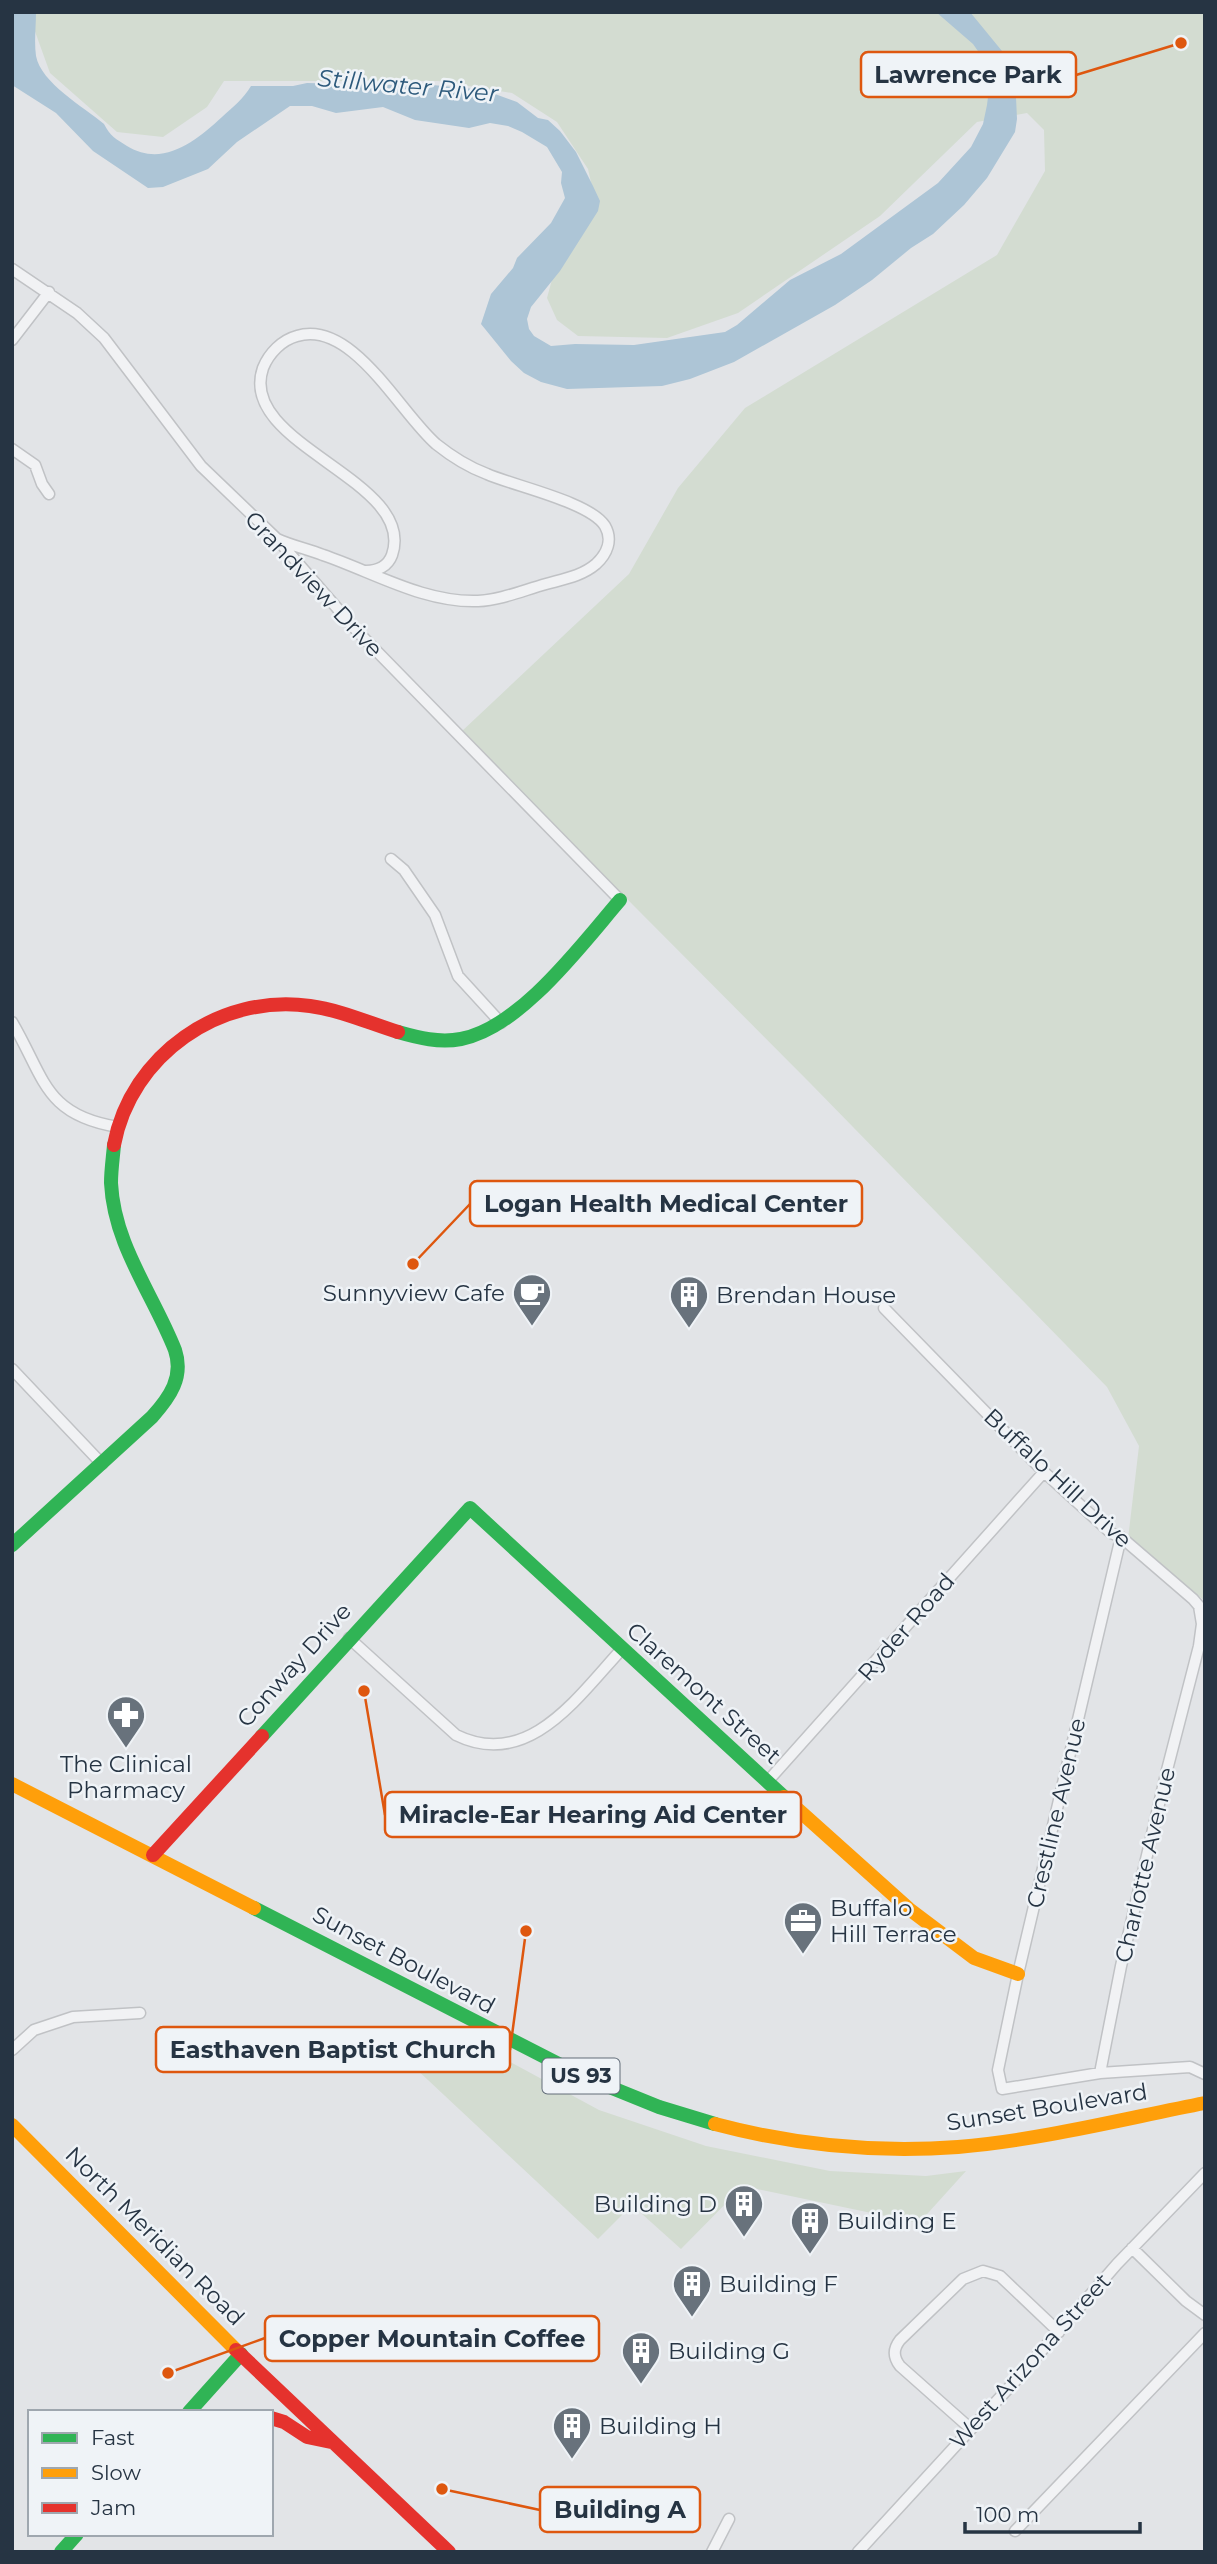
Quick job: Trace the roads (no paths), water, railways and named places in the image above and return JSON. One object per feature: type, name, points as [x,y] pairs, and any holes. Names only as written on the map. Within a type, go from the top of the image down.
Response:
[{"type":"street","name":"Grandview Drive","points":[[12,269],[49,292],[104,338],[201,466],[277,539],[357,631],[620,900]]},
{"type":"street","points":[[12,340],[49,292]]},
{"type":"street","points":[[277,539],[429,594],[475,601],[507,596],[586,572],[606,555],[609,537],[603,524],[574,505],[488,475],[465,464],[435,442],[347,347],[318,334],[296,336],[270,355],[261,373],[261,393],[268,410],[287,432],[371,497],[384,512],[392,530],[392,556],[383,566],[366,571]]},
{"type":"street","points":[[12,449],[35,465],[49,494]]},
{"type":"street","points":[[391,859],[404,870],[435,915],[458,976],[500,1023]]},
{"type":"street","points":[[12,1545],[164,1404],[174,1387],[178,1372],[173,1346],[128,1252],[113,1206],[110,1182],[117,1126],[127,1100],[137,1083],[168,1048],[204,1024],[247,1008],[278,1003],[311,1005],[415,1038],[444,1041],[473,1037],[500,1023],[529,998],[620,900]]},
{"type":"street","points":[[12,1022],[41,1080],[61,1105],[76,1116],[117,1126]]},
{"type":"street","name":"Buffalo Hill Drive","points":[[884,1308],[1044,1472],[1111,1533],[1121,1537],[1199,1606],[1202,1624],[1195,1658]]},
{"type":"street","points":[[12,1370],[102,1464]]},
{"type":"street","name":"Ryder Road","points":[[767,1782],[1044,1472]]},
{"type":"street","name":"Claremont Street","points":[[470,1508],[909,1909],[974,1958],[1018,1974]]},
{"type":"street","name":"Conway Drive","points":[[153,1854],[470,1508]]},
{"type":"street","name":"Crestline Avenue","points":[[1100,2073],[1002,2089],[999,2070],[1018,1974],[1121,1537]]},
{"type":"street","points":[[349,1638],[456,1735],[486,1744],[527,1738],[552,1723],[622,1649]]},
{"type":"street","name":"Charlotte Avenue","points":[[1100,2073],[1121,1966],[1195,1658]]},
{"type":"street","name":"Sunset Boulevard","points":[[12,1784],[580,2075],[659,2107],[742,2131],[812,2144],[878,2150],[957,2147],[1027,2138],[1205,2103]]},
{"type":"street","points":[[12,2050],[34,2030],[73,2017],[140,2012]]},
{"type":"street","points":[[1100,2073],[1190,2067],[1205,2074]]},
{"type":"street","name":"North Meridian Road","points":[[12,2125],[172,2288],[449,2552]]},
{"type":"street","name":"West Arizona Street","points":[[858,2552],[1132,2248],[1205,2172]]},
{"type":"street","points":[[1132,2248],[1186,2301],[1205,2315]]},
{"type":"street","points":[[971,2429],[900,2366],[894,2351],[900,2340],[964,2279],[983,2271],[1000,2277],[1059,2332]]},
{"type":"street","points":[[1015,2531],[1205,2333]]},
{"type":"street","points":[[191,2410],[241,2354]]},
{"type":"street","points":[[273,2419],[284,2422],[307,2437],[332,2443]]},
{"type":"street","points":[[712,2552],[729,2519]]},
{"type":"street","points":[[61,2552],[75,2536]]},
{"type":"water","name":"Stillwater River","points":[[12,12],[36,12],[36,56],[54,85],[104,124],[114,137],[140,152],[166,153],[190,143],[234,106],[251,86],[412,83],[484,90],[517,102],[538,118],[548,120],[576,152],[600,201],[598,211],[560,271],[531,307],[527,319],[529,329],[534,336],[551,346],[634,345],[725,332],[790,280],[841,254],[938,183],[971,147],[983,124],[990,81],[987,64],[973,44],[936,12],[970,12],[1011,62],[1015,76],[1017,119],[1015,132],[987,178],[964,205],[933,234],[835,305],[734,362],[690,379],[662,386],[567,389],[541,382],[524,373],[481,324],[491,294],[513,268],[517,258],[551,223],[565,198],[561,183],[562,172],[547,147],[508,126],[490,123],[469,128],[415,120],[383,107],[336,113],[312,106],[290,106],[237,142],[208,169],[163,187],[148,188],[93,151],[56,113],[12,85]]},
{"type":"place","name":"Lawrence Park","points":[[1181,43]]},
{"type":"place","name":"Logan Health Medical Center","points":[[413,1264]]},
{"type":"place","name":"Sunnyview Cafe","points":[[532,1327]]},
{"type":"place","name":"Brendan House","points":[[689,1329]]},
{"type":"place","name":"Miracle-Ear Hearing Aid Center","points":[[364,1691]]},
{"type":"place","name":"The Clinical Pharmacy","points":[[126,1749]]},
{"type":"place","name":"Easthaven Baptist Church","points":[[526,1931]]},
{"type":"place","name":"Buffalo Hill Terrace","points":[[803,1955]]},
{"type":"place","name":"Building D","points":[[744,2238]]},
{"type":"place","name":"Building E","points":[[810,2255]]},
{"type":"place","name":"Building F","points":[[692,2318]]},
{"type":"place","name":"Copper Mountain Coffee","points":[[168,2373]]},
{"type":"place","name":"Building G","points":[[641,2385]]},
{"type":"place","name":"Building H","points":[[572,2460]]},
{"type":"place","name":"Building A","points":[[442,2489]]}]
